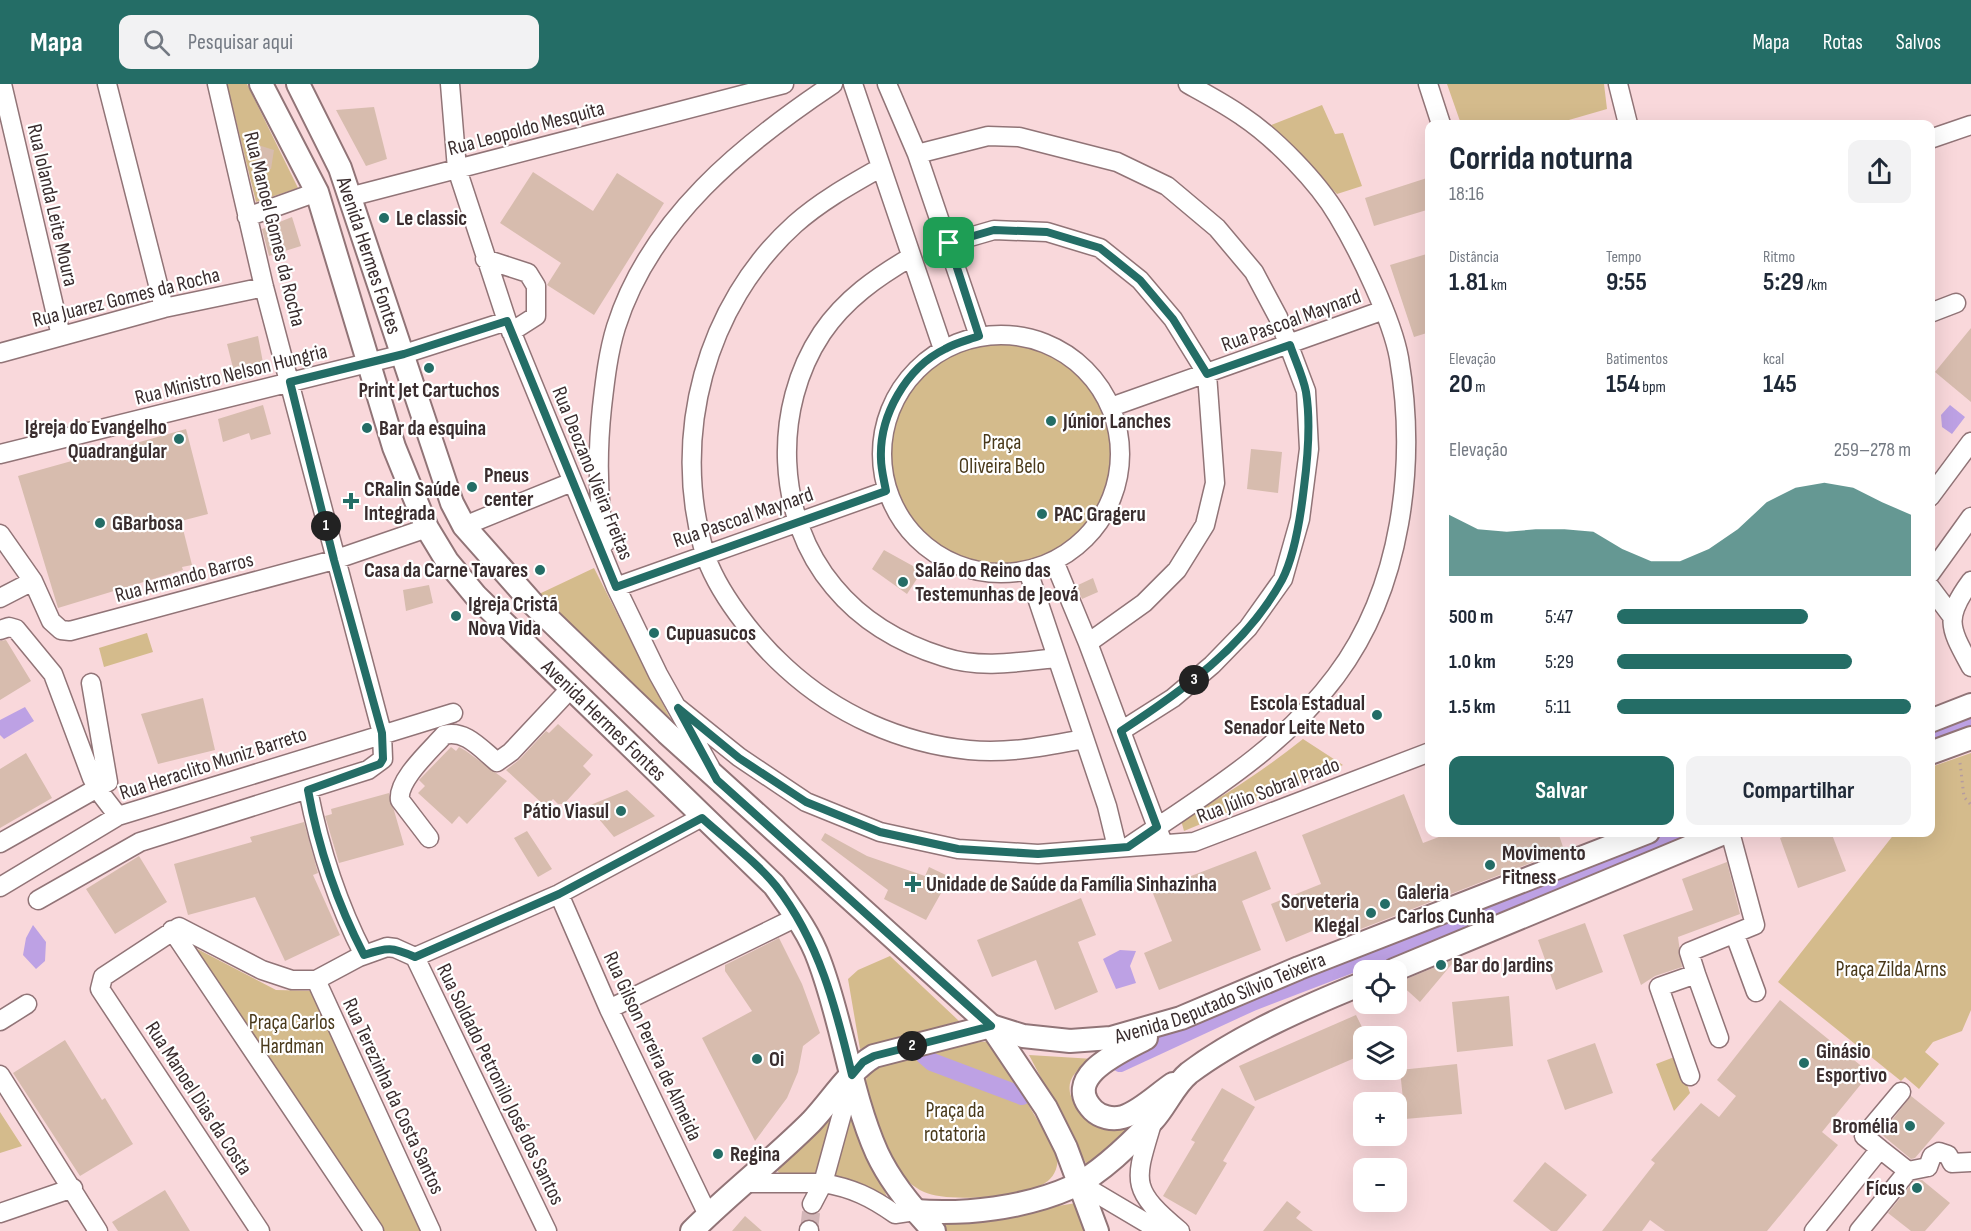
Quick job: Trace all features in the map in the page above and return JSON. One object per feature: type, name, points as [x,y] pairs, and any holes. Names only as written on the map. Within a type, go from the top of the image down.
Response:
[{"type":"main road","name":"Avenida Hermes Fontes","points":[[261,84],[317,192],[394,447],[427,528],[447,561],[476,596],[702,818],[774,885],[797,917],[819,959],[862,1114],[900,1219],[934,1231]]},
{"type":"main road","name":"Avenida Hermes Fontes","points":[[298,84],[340,168],[452,503],[464,526],[496,566],[533,604],[717,780],[991,1026],[1046,1108],[1066,1148],[1097,1231]]},
{"type":"main road","points":[[1935,719],[1971,705]]},
{"type":"main road","points":[[1935,751],[1964,740]]},
{"type":"main road","name":"Avenida Deputado Sílvio Teixeira","points":[[991,1026],[1023,1036],[1070,1041],[1111,1038],[1181,1018],[1299,968],[1635,837]]},
{"type":"main road","points":[[1407,965],[1714,837]]},
{"type":"main road","name":"Avenida Deputado Sílvio Teixeira","points":[[900,1219],[1032,1202],[1079,1183],[1153,1120],[1187,1075],[1258,1033],[1353,988]]},
{"type":"main road","points":[[1181,1018],[1103,1062],[1085,1081],[1084,1095],[1090,1107],[1099,1116],[1112,1119],[1124,1117],[1187,1075]]},
{"type":"main road","points":[[700,1223],[812,1121],[863,1062],[874,1056],[991,1026]]},
{"type":"street","name":"Rua Iolanda Leite Moura","points":[[2,84],[61,336]]},
{"type":"street","points":[[107,84],[164,308]]},
{"type":"street","name":"Rua Manoel Gomes da Rocha","points":[[217,84],[264,287],[334,560],[382,733],[383,759],[380,764],[308,790]]},
{"type":"street","name":"Rua Deozano Vieira Freitas","points":[[450,84],[457,169],[509,326],[614,582],[658,674],[717,780]]},
{"type":"street","name":"Rua Leopoldo Mesquita","points":[[349,197],[784,84]]},
{"type":"street","points":[[614,582],[598,503],[597,454],[605,377],[617,326],[643,269],[673,222],[707,184],[777,121],[833,84]]},
{"type":"street","points":[[853,84],[944,349]]},
{"type":"street","points":[[887,84],[917,154],[979,336]]},
{"type":"street","points":[[1028,571],[1107,807],[1123,847],[1229,781],[1279,738],[1336,676],[1366,626],[1389,566],[1401,513],[1405,459],[1405,410],[1399,356],[1384,310],[1338,215],[1297,165],[1243,117],[1188,84]]},
{"type":"street","points":[[1428,84],[1441,120]]},
{"type":"street","points":[[1618,84],[1627,120]]},
{"type":"street","points":[[1935,137],[1971,125]]},
{"type":"street","points":[[917,154],[988,136],[1019,137],[1117,162],[1167,186],[1217,228],[1254,272],[1290,345],[1306,391],[1309,448],[1300,519],[1283,579],[1248,628],[1212,665],[1173,698],[1121,731]]},
{"type":"street","points":[[880,168],[835,193],[794,224],[759,262],[731,305],[714,342],[696,401],[691,452],[694,503],[705,553],[731,605],[766,651],[809,689],[858,719],[912,740],[969,750],[1027,750],[1084,739]]},
{"type":"street","points":[[247,217],[317,192]]},
{"type":"street","points":[[949,243],[994,230],[1047,232],[1100,248],[1147,288],[1173,319],[1207,374],[1215,483],[1205,525],[1177,570],[1144,603],[1088,643]]},
{"type":"street","points":[[911,257],[877,276],[847,302],[822,333],[804,368],[791,405],[786,444],[788,483],[797,521],[820,568],[834,587],[854,608],[897,639],[945,658],[997,664],[1056,658]]},
{"type":"street","name":"Rua Ministro Nelson Hungria","points":[[0,454],[404,354],[509,326],[536,316],[537,286],[528,273],[485,259]]},
{"type":"street","name":"Rua Juarez Gomes da Rocha","points":[[0,352],[164,308],[264,287]]},
{"type":"street","points":[[1935,311],[1956,303]]},
{"type":"street","name":"Rua Pascoal Maynard","points":[[1111,407],[1384,310]]},
{"type":"street","points":[[979,336],[1015,336],[1033,339],[1058,348],[1080,364],[1098,384],[1111,407],[1119,436],[1120,466],[1113,495],[1099,522],[1079,544],[1054,561],[1028,571],[998,574],[968,570],[941,559],[911,533],[899,518],[886,491],[881,458],[884,426],[897,395],[917,369],[944,349],[979,336]]},
{"type":"street","points":[[1935,490],[1971,442]]},
{"type":"street","points":[[464,526],[572,482]]},
{"type":"street","name":"Rua Pascoal Maynard","points":[[614,582],[886,491]]},
{"type":"street","points":[[1935,567],[1971,517]]},
{"type":"street","name":"Rua Armando Barros","points":[[0,534],[33,581],[51,621],[61,630],[70,630],[334,560],[427,528]]},
{"type":"street","points":[[1054,561],[1088,643],[1163,846]]},
{"type":"street","points":[[1969,657],[1953,628],[1952,615],[1958,598],[1971,580]]},
{"type":"street","points":[[0,598],[33,581]]},
{"type":"street","points":[[1935,593],[1952,615]]},
{"type":"street","points":[[0,630],[9,627],[16,629],[53,674],[98,790],[118,816]]},
{"type":"street","points":[[0,843],[98,790],[108,782],[91,683]]},
{"type":"street","points":[[429,838],[400,800],[399,792],[405,781],[444,735],[454,733],[463,735],[497,762],[512,752],[571,688]]},
{"type":"street","name":"Rua Júlio Sobral Prado","points":[[678,708],[739,758],[806,802],[880,832],[970,850],[1038,854],[1194,842],[1425,754]]},
{"type":"street","name":"Rua Heraclito Muniz Barreto","points":[[0,886],[118,816],[453,713]]},
{"type":"street","points":[[38,900],[140,842],[308,790],[314,819],[332,876],[364,955]]},
{"type":"street","points":[[374,1231],[172,930],[179,927],[187,928],[277,977],[316,980],[364,955],[387,948],[395,948],[415,957],[559,894],[702,818]]},
{"type":"street","points":[[1719,1038],[1689,952],[1755,925],[1754,914],[1731,837]]},
{"type":"street","name":"Rua Gilson Pereira de Almeida","points":[[559,894],[700,1223]]},
{"type":"street","points":[[609,1009],[797,917]]},
{"type":"street","name":"Rua Manoel Dias da Costa","points":[[172,930],[104,977],[100,989],[260,1231]]},
{"type":"street","points":[[1735,935],[1756,992]]},
{"type":"street","name":"Rua Soldado Petronilo José dos Santos","points":[[415,957],[547,1231]]},
{"type":"street","points":[[1690,1077],[1659,987],[1696,974]]},
{"type":"street","name":"Rua Terezinha da Costa Santos","points":[[316,980],[431,1231]]},
{"type":"street","points":[[0,1020],[27,1004]]},
{"type":"street","points":[[0,1075],[98,1231]]},
{"type":"street","points":[[812,1204],[823,1183],[852,1075]]},
{"type":"street","points":[[1901,1092],[1864,1136],[1908,1171]]},
{"type":"street","points":[[1153,1120],[1138,1170],[1139,1181],[1143,1195],[1154,1209],[1180,1231]]},
{"type":"street","points":[[1814,1231],[1880,1149]]},
{"type":"street","points":[[1859,1231],[1908,1171],[1928,1167],[1932,1156],[1939,1152],[1948,1155],[1952,1163],[1971,1162]]},
{"type":"street","points":[[745,1184],[823,1183],[847,1187],[867,1195],[900,1219]]},
{"type":"street","points":[[1079,1183],[1151,1229]]},
{"type":"street","points":[[0,1213],[73,1188]]},
{"type":"path","points":[[1964,740],[1964,797],[1971,805]]},
{"type":"green space","points":[[227,84],[247,84],[298,188],[256,202]]},
{"type":"green space","points":[[1447,84],[1604,84],[1607,109],[1569,120],[1460,120]]},
{"type":"green space","points":[[1322,105],[1335,134],[1343,133],[1362,186],[1337,194],[1269,126]]},
{"type":"green space","name":"Praça Oliveira Belo","points":[[1002,339],[1024,341],[1046,348],[1075,365],[1091,381],[1112,421],[1117,454],[1115,476],[1108,498],[1091,527],[1075,543],[1035,564],[1002,569],[980,567],[958,560],[929,543],[913,527],[892,487],[887,454],[889,432],[896,410],[913,381],[929,365],[969,344]]},
{"type":"green space","points":[[594,568],[671,720],[539,594]]},
{"type":"green space","points":[[147,633],[153,652],[104,667],[99,648]]},
{"type":"green space","points":[[1303,739],[1343,765],[1184,831],[1181,820],[1244,782]]},
{"type":"green space","name":"Praça Zilda Arns","points":[[1971,753],[1971,1010],[1962,1031],[1933,1042],[1925,1052],[1939,1064],[1919,1089],[1905,1077],[1901,1081],[1778,982],[1892,837],[1935,837],[1935,766]]},
{"type":"green space","name":"Praça Carlos Hardman","points":[[180,940],[276,990],[317,991],[429,1231],[376,1231]]},
{"type":"green space","points":[[890,956],[959,1021],[860,1049],[848,979],[858,970]]},
{"type":"green space","name":"Praça da rotatoria","points":[[990,1041],[1056,1151],[1058,1160],[1056,1169],[1049,1180],[1035,1188],[1004,1195],[967,1198],[924,1192],[909,1182],[892,1160],[867,1102],[865,1083],[872,1072],[901,1057],[941,1047]]},
{"type":"green space","points":[[1029,1055],[1094,1059],[1075,1073],[1070,1088],[1075,1104],[1090,1122],[1146,1117],[1088,1167]]},
{"type":"green space","points":[[1677,1056],[1690,1093],[1674,1111],[1656,1064]]},
{"type":"green space","points":[[851,1098],[890,1206],[829,1181]]},
{"type":"green space","points":[[0,1112],[22,1146],[0,1153]]},
{"type":"green space","points":[[832,1118],[817,1176],[792,1181],[777,1171]]},
{"type":"green space","points":[[1076,1203],[1085,1231],[945,1231],[938,1223],[957,1223]]},
{"type":"shaded area","points":[[1950,405],[1965,417],[1952,434],[1942,427],[1941,415]]},
{"type":"shaded area","points":[[25,707],[34,721],[4,739],[0,735],[0,720]]},
{"type":"shaded area","points":[[33,925],[46,942],[45,961],[36,969],[23,955],[26,938]]},
{"type":"shaded area","points":[[1120,950],[1136,951],[1130,966],[1136,983],[1116,989],[1103,959]]},
{"type":"building","points":[[374,107],[387,159],[366,166],[336,110]]},
{"type":"building","points":[[258,145],[274,150],[271,169],[255,168]]},
{"type":"building","points":[[533,172],[593,211],[617,173],[664,203],[594,315],[547,285],[561,263],[500,223]]},
{"type":"building","points":[[1425,179],[1425,211],[1374,226],[1365,198]]},
{"type":"building","points":[[292,217],[301,246],[269,256],[262,229]]},
{"type":"building","points":[[1425,254],[1425,334],[1414,337],[1390,265]]},
{"type":"building","points":[[1971,328],[1971,402],[1935,372]]},
{"type":"building","points":[[258,336],[264,368],[262,374],[236,380],[227,344]]},
{"type":"building","points":[[263,405],[271,434],[251,440],[249,433],[223,442],[218,419]]},
{"type":"building","name":"GBarbosa","points":[[186,429],[208,514],[181,521],[192,565],[182,567],[183,570],[58,608],[18,476]]},
{"type":"building","points":[[1251,449],[1282,452],[1278,493],[1247,489]]},
{"type":"building","name":"Salão do Reino das Testemunhas de Jeová","points":[[884,550],[922,571],[907,594],[872,569]]},
{"type":"building","points":[[1093,578],[1098,592],[1082,599],[1076,586]]},
{"type":"building","points":[[429,585],[433,603],[406,611],[403,590]]},
{"type":"building","points":[[6,640],[31,681],[0,700],[0,641]]},
{"type":"building","points":[[203,698],[215,750],[158,764],[141,714]]},
{"type":"building","points":[[558,724],[593,755],[583,766],[591,774],[564,804],[558,804],[553,799],[546,807],[506,770],[519,760],[546,731],[549,733]]},
{"type":"building","points":[[451,747],[456,751],[459,747],[466,751],[507,781],[467,824],[459,816],[452,824],[418,793],[425,786],[419,780]]},
{"type":"building","points":[[26,753],[52,798],[0,828],[0,769]]},
{"type":"building","name":"Pátio Viasul","points":[[627,790],[655,816],[614,837],[588,806]]},
{"type":"building","points":[[389,793],[404,845],[339,863],[325,816],[332,814],[331,809]]},
{"type":"building","points":[[1404,794],[1423,843],[1439,837],[1560,837],[1564,850],[1353,932],[1348,916],[1286,942],[1271,904],[1321,884],[1302,835]]},
{"type":"building","points":[[304,822],[318,873],[313,875],[340,935],[285,961],[255,897],[188,915],[174,864],[252,842],[250,837]]},
{"type":"building","points":[[527,831],[552,869],[538,877],[514,838]]},
{"type":"building","name":"Unidade de Saúde da Família Sinhazinha","points":[[825,833],[867,856],[925,876],[929,867],[950,877],[926,920],[884,899],[888,890],[821,840]]},
{"type":"building","points":[[1833,837],[1846,871],[1798,888],[1780,838]]},
{"type":"building","points":[[1256,851],[1271,889],[1242,901],[1261,950],[1159,990],[1144,953],[1172,941],[1152,891]]},
{"type":"building","points":[[139,856],[167,902],[115,934],[86,889]]},
{"type":"building","points":[[1727,862],[1740,914],[1678,937],[1682,967],[1655,976],[1641,985],[1623,935],[1693,910],[1682,879]]},
{"type":"building","points":[[1081,898],[1096,935],[1078,942],[1098,992],[1055,1010],[1036,960],[992,977],[977,940]]},
{"type":"building","points":[[1585,923],[1603,972],[1556,990],[1538,940]]},
{"type":"building","name":"Oi","points":[[779,938],[802,984],[820,1033],[803,1046],[798,1072],[787,1098],[755,1141],[702,1038],[752,1011],[725,971],[725,965]]},
{"type":"building","name":"Bar do Jardins","points":[[1457,958],[1420,1002],[1407,990],[1407,979]]},
{"type":"building","points":[[1509,996],[1513,1046],[1457,1052],[1452,1002]]},
{"type":"building","points":[[1780,1000],[1870,1073],[1822,1132],[1838,1145],[1767,1231],[1665,1231],[1650,1220],[1642,1231],[1602,1231],[1655,1163],[1651,1160],[1701,1103],[1719,1117],[1736,1096],[1717,1080]]},
{"type":"building","points":[[1356,1015],[1362,1026],[1353,1026],[1353,1059],[1255,1101],[1239,1066]]},
{"type":"building","points":[[65,1040],[102,1100],[105,1098],[133,1144],[80,1176],[13,1073]]},
{"type":"building","points":[[1595,1043],[1613,1093],[1565,1110],[1547,1060]]},
{"type":"building","points":[[1457,1064],[1462,1114],[1407,1119],[1407,1092],[1402,1092],[1401,1080],[1407,1080],[1407,1069]]},
{"type":"building","points":[[1222,1088],[1255,1107],[1223,1161],[1227,1163],[1196,1215],[1163,1196],[1195,1142],[1191,1140]]},
{"type":"building","name":"Bromélia","points":[[1911,1096],[1945,1123],[1915,1158],[1911,1159],[1881,1134]]},
{"type":"building","points":[[1545,1162],[1587,1195],[1557,1231],[1551,1231],[1513,1201]]},
{"type":"building","name":"Fícus","points":[[1922,1180],[1950,1203],[1925,1231],[1911,1231],[1888,1213],[1914,1181]]},
{"type":"building","points":[[165,1190],[190,1231],[118,1231],[112,1222]]},
{"type":"building","points":[[1287,1201],[1301,1212],[1296,1218],[1313,1231],[1263,1231]]},
{"type":"building","points":[[745,1216],[762,1231],[732,1231]]},
{"type":"waterway","points":[[1935,739],[1971,725]]},
{"type":"waterway","points":[[1120,1063],[1252,1002],[1683,837]]},
{"type":"waterway","points":[[924,1055],[932,1062],[1022,1096]]},
{"type":"tunnel","points":[[809,1230],[812,1204]]},
{"type":"place","name":"Le classic","points":[[384,218]]},
{"type":"place","name":"Print Jet Cartuchos","points":[[429,368]]},
{"type":"place","name":"Júnior Lanches","points":[[1051,421]]},
{"type":"place","name":"Bar da esquina","points":[[367,428]]},
{"type":"place","name":"Igreja do Evangelho Quadrangular","points":[[179,439]]},
{"type":"place","name":"Pneus center","points":[[472,487]]},
{"type":"place","name":"CRalin Saúde Integrada","points":[[351,501]]},
{"type":"place","name":"PAC Grageru","points":[[1042,514]]},
{"type":"place","name":"GBarbosa","points":[[100,523]]},
{"type":"place","name":"Casa da Carne Tavares","points":[[540,570]]},
{"type":"place","name":"Salão do Reino das Testemunhas de Jeová","points":[[903,582]]},
{"type":"place","name":"Igreja Cristã Nova Vida","points":[[456,616]]},
{"type":"place","name":"Cupuasucos","points":[[654,633]]},
{"type":"place","name":"Escola Estadual Senador Leite Neto","points":[[1377,715]]},
{"type":"place","name":"Pátio Viasul","points":[[621,811]]},
{"type":"place","name":"Movimento Fitness","points":[[1490,865]]},
{"type":"place","name":"Unidade de Saúde da Família Sinhazinha","points":[[913,884]]},
{"type":"place","name":"Galeria Carlos Cunha","points":[[1385,904]]},
{"type":"place","name":"Sorveteria Klegal","points":[[1371,913]]},
{"type":"place","name":"Bar do Jardins","points":[[1441,965]]},
{"type":"place","name":"Oi","points":[[757,1059]]},
{"type":"place","name":"Ginásio Esportivo","points":[[1804,1063]]},
{"type":"place","name":"Bromélia","points":[[1910,1126]]},
{"type":"place","name":"Regina","points":[[718,1154]]},
{"type":"place","name":"Fícus","points":[[1917,1188]]},
{"type":"route","points":[[994,230],[1047,232],[1100,248],[1140,280],[1173,319],[1207,374],[1290,345],[1306,391],[1309,448],[1300,519],[1283,579],[1248,628],[1212,665],[1173,698],[1121,731],[1157,827],[1128,847],[1038,854],[958,849],[880,832],[806,802],[739,758],[678,708],[717,780],[991,1026],[874,1056],[863,1062],[852,1075],[839,1022],[819,959],[797,917],[774,885],[702,818],[559,894],[415,957],[395,948],[364,955],[332,876],[314,819],[308,790],[380,764],[384,752],[382,733],[334,560],[290,382],[404,354],[507,321],[616,587],[705,553],[886,491],[881,458],[884,426],[897,395],[917,369],[944,349],[979,336],[949,243],[994,230]]}]
